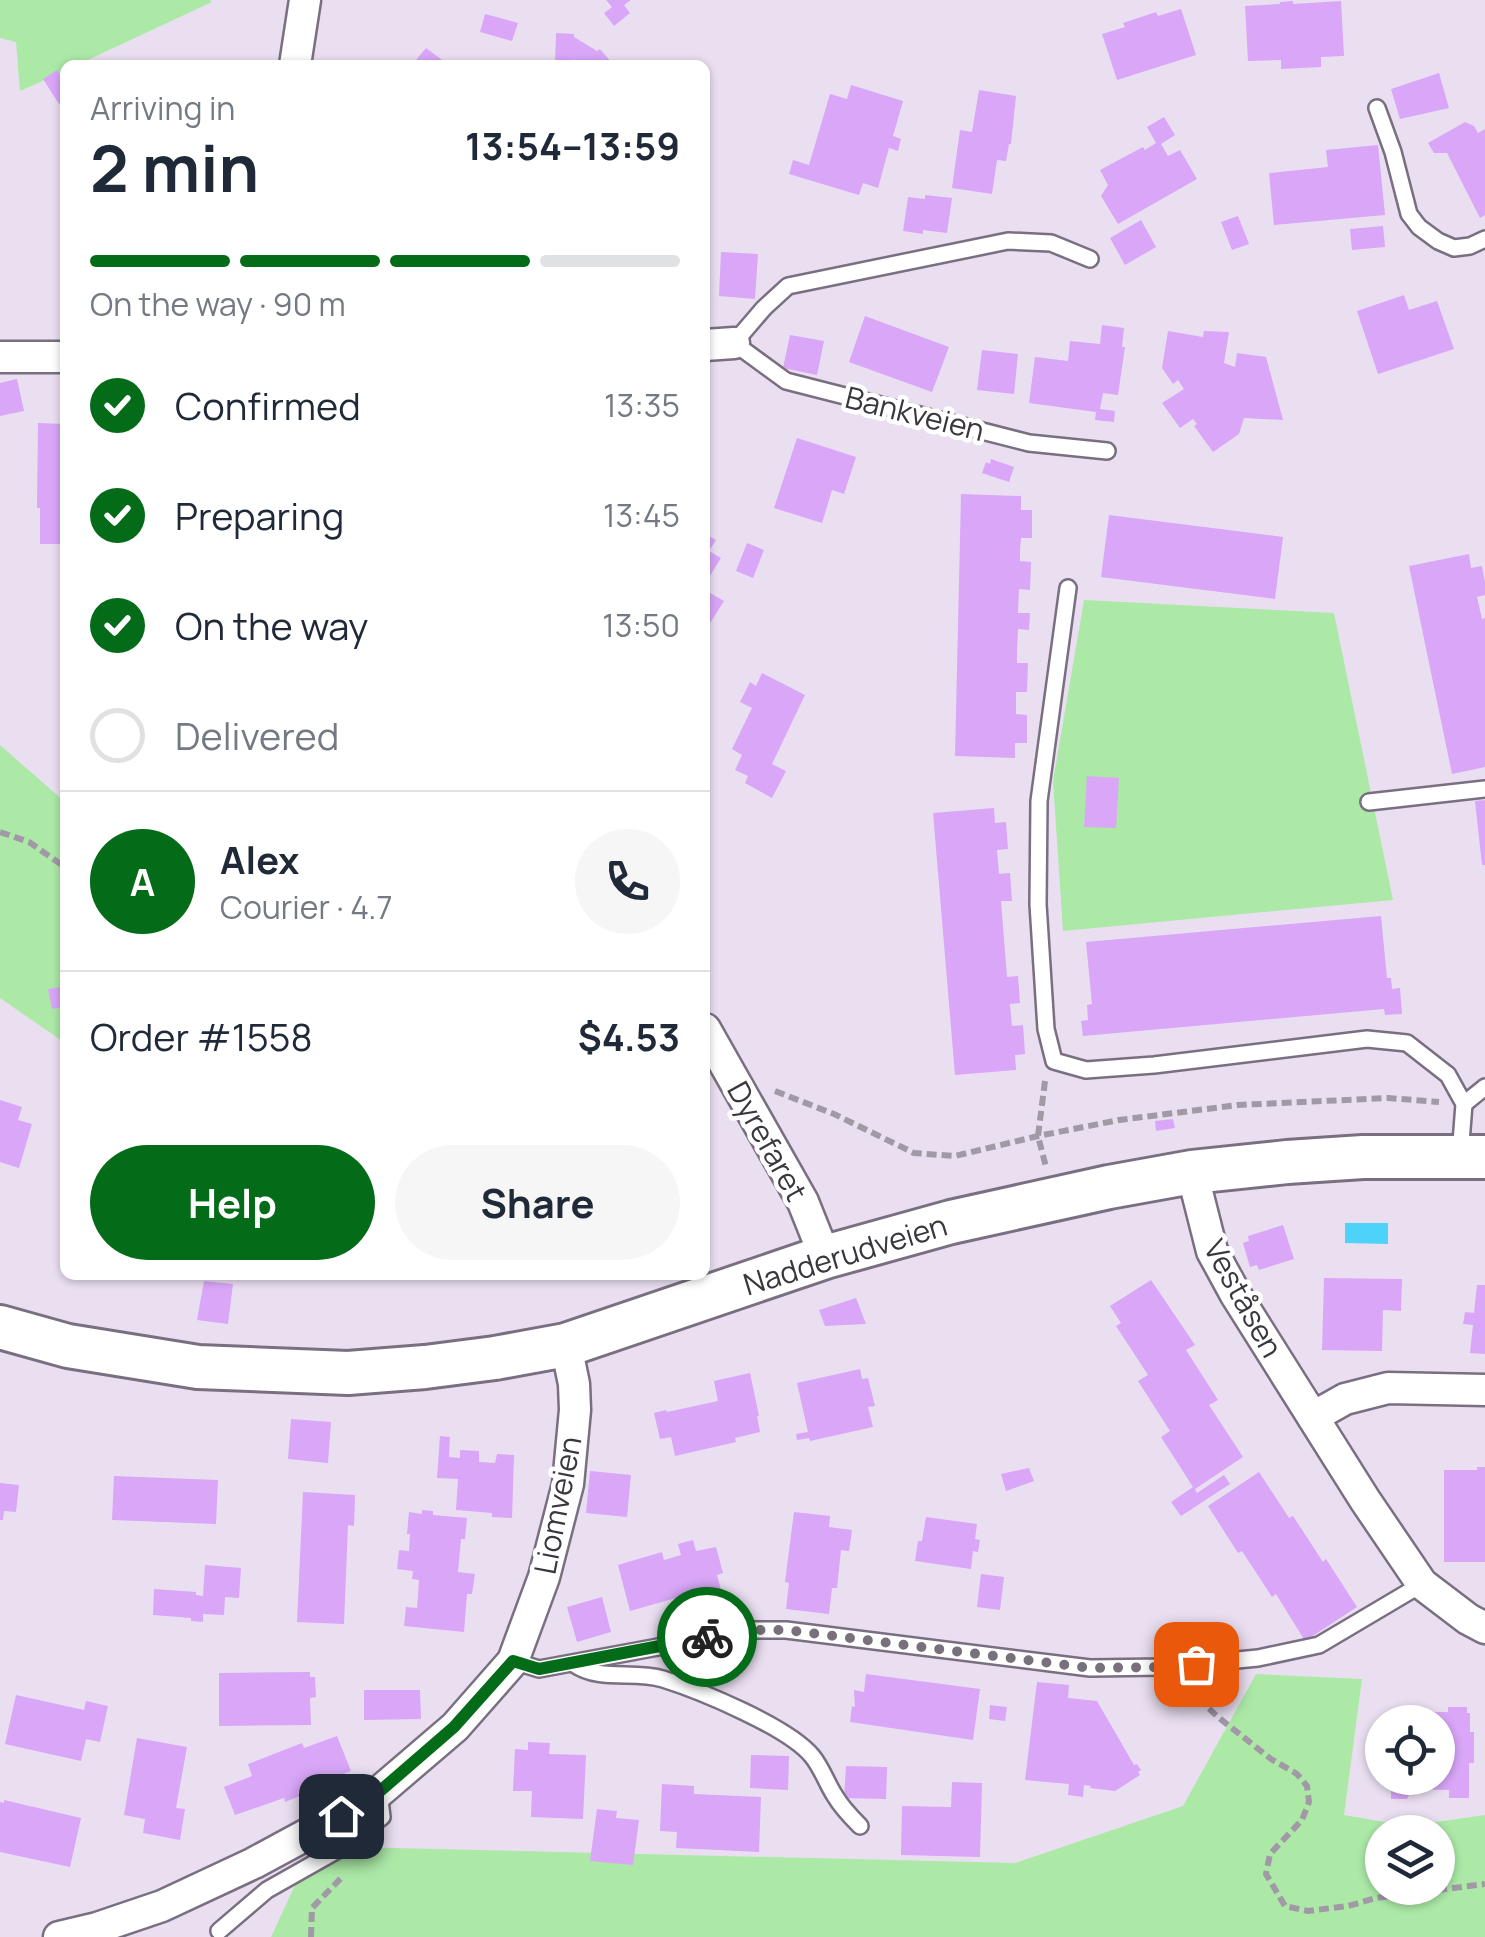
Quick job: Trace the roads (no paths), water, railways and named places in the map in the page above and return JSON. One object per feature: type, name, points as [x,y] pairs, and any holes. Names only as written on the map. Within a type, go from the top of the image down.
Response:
[{"type":"main road","name":"Nadderudveien","points":[[0,1327],[68,1346],[198,1368],[348,1373],[425,1367],[566,1345],[825,1257],[1035,1202],[1192,1172],[1287,1162],[1472,1156]]},
{"type":"street","points":[[296,60],[305,0]]},
{"type":"street","points":[[0,357],[60,357]]},
{"type":"street","name":"Dyrefaret","points":[[710,1038],[803,1202],[825,1257]]},
{"type":"street","name":"Veståsen","points":[[1192,1172],[1212,1251],[1365,1500],[1422,1584],[1485,1628]]},
{"type":"street","name":"Liomveien","points":[[59,1937],[162,1906],[341,1816],[379,1792],[454,1727],[513,1661],[544,1577],[568,1484],[575,1410],[566,1345]]},
{"type":"street","points":[[1313,1417],[1345,1399],[1388,1388],[1485,1390]]},
{"type":"lane","points":[[1377,108],[1410,214],[1420,227],[1454,248],[1485,239]]},
{"type":"lane","name":"Bankveien","points":[[1090,259],[1051,243],[1008,241],[788,286],[719,344],[786,381],[1029,442],[1108,451]]},
{"type":"lane","points":[[1068,588],[1039,801],[1041,958],[1046,1029],[1054,1062],[1086,1070],[1368,1039],[1407,1044],[1448,1075],[1464,1104],[1485,1087]]},
{"type":"lane","points":[[1370,802],[1485,790]]},
{"type":"lane","name":"Nadderudveien","points":[[1464,1104],[1472,1156]]},
{"type":"lane","points":[[513,1661],[539,1669],[750,1630],[786,1630],[1090,1668],[1164,1667],[1258,1658],[1319,1644],[1422,1584]]},
{"type":"lane","points":[[574,1664],[595,1674],[638,1674],[678,1684],[770,1727],[814,1758],[836,1797],[860,1826]]},
{"type":"lane","points":[[219,1931],[267,1890],[336,1852],[382,1817],[379,1792]]},
{"type":"water","points":[[1345,1223],[1388,1223],[1388,1244],[1345,1243]]}]
